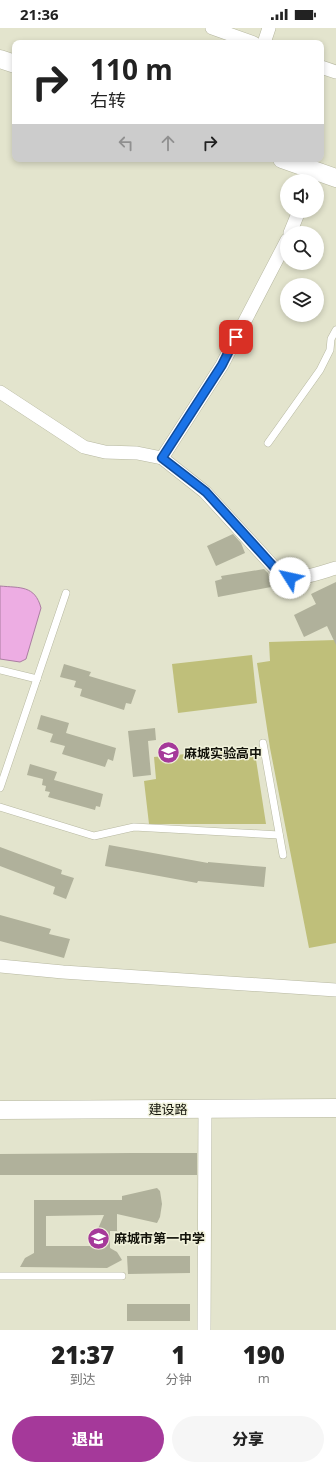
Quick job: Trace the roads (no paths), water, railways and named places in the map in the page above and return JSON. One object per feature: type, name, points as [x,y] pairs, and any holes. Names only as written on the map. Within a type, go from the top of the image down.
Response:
[{"type":"street","points":[[212,28],[246,40]]},
{"type":"street","points":[[265,40],[269,28]]},
{"type":"street","points":[[0,59],[12,63]]},
{"type":"street","points":[[324,68],[336,72]]},
{"type":"street","points":[[287,162],[308,174]]},
{"type":"street","points":[[324,177],[336,178]]},
{"type":"street","points":[[162,458],[222,365],[280,253]]},
{"type":"street","points":[[0,392],[84,447],[105,452],[137,453],[162,458],[206,492],[282,576],[301,578],[336,568]]},
{"type":"street","points":[[0,966],[63,972],[336,990]]},
{"type":"street","name":"建设路","points":[[0,1110],[336,1108]]},
{"type":"street","points":[[204,1330],[205,1109]]},
{"type":"lane","points":[[268,443],[320,370],[330,350],[331,340],[336,330]]},
{"type":"lane","points":[[0,788],[66,593]]},
{"type":"lane","points":[[0,670],[37,679]]},
{"type":"lane","points":[[263,743],[283,855]]},
{"type":"lane","points":[[0,807],[94,836],[134,827],[279,835]]},
{"type":"lane","points":[[0,1276],[122,1276]]},
{"type":"place","name":"麻城实验高中","points":[[168,753]]},
{"type":"place","name":"麻城市第一中学","points":[[99,1238]]}]
